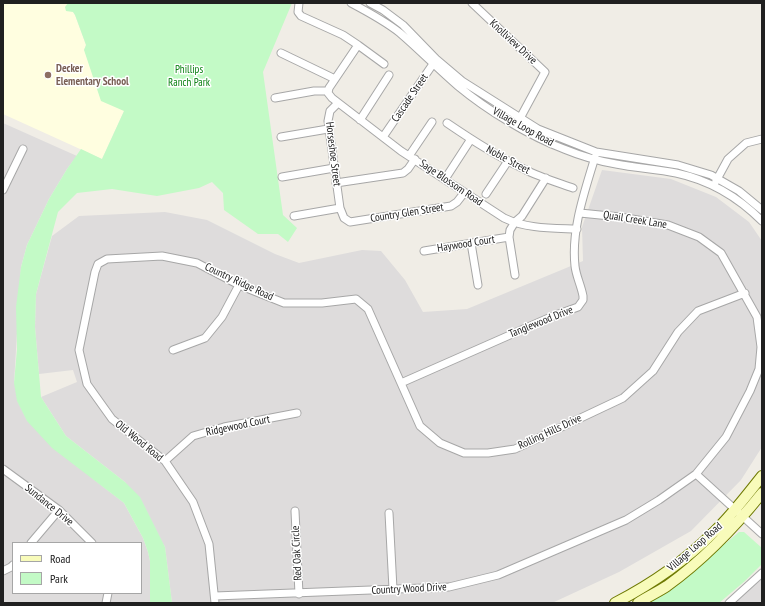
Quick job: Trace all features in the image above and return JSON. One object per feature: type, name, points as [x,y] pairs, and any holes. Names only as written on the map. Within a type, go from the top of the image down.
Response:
[{"type":"main road","name":"Village Loop Road","points":[[615,603],[659,577],[714,533],[762,476]]},
{"type":"main road","name":"Village Loop Road","points":[[638,603],[667,586],[707,553],[743,516],[762,493]]},
{"type":"street","points":[[299,3],[298,12],[301,16],[343,35],[384,64]]},
{"type":"street","name":"Village Loop Road","points":[[351,3],[399,32],[435,61],[547,142],[594,160],[677,173],[695,178],[732,196],[749,208],[762,221]]},
{"type":"street","name":"Village Loop Road","points":[[370,3],[383,10],[403,25],[435,61]]},
{"type":"street","name":"Knollview Drive","points":[[472,3],[545,72],[518,122]]},
{"type":"street","points":[[275,98],[314,91],[328,91],[358,45]]},
{"type":"street","points":[[281,53],[335,79]]},
{"type":"street","name":"Cascade Street","points":[[383,138],[435,61]]},
{"type":"street","points":[[360,120],[389,75]]},
{"type":"street","name":"Sage Blossom Road","points":[[328,91],[330,96],[338,104],[383,138],[498,214],[515,222],[532,227],[577,229]]},
{"type":"street","name":"Horseshoe Street","points":[[338,104],[333,107],[328,116],[328,129],[340,208],[344,218]]},
{"type":"street","points":[[336,183],[403,173],[408,169],[412,158],[432,122]]},
{"type":"street","name":"Village Loop Road","points":[[518,122],[596,152],[678,165],[718,178],[749,198],[762,210]]},
{"type":"street","name":"Noble Street","points":[[447,123],[508,161],[573,188]]},
{"type":"street","points":[[281,137],[328,129]]},
{"type":"street","points":[[445,179],[471,139]]},
{"type":"street","points":[[714,186],[728,159],[746,143],[762,139]]},
{"type":"street","points":[[3,190],[22,149]]},
{"type":"street","name":"Tanglewood Drive","points":[[401,383],[553,316],[578,307],[583,300],[583,296],[575,267],[575,246],[580,212],[596,152]]},
{"type":"street","points":[[486,194],[508,161]]},
{"type":"street","points":[[282,177],[334,168]]},
{"type":"street","points":[[515,275],[509,237],[510,230],[515,222],[522,216],[546,178]]},
{"type":"street","name":"Country Glen Street","points":[[344,218],[350,222],[451,206],[457,202],[464,192]]},
{"type":"street","points":[[294,216],[340,208]]},
{"type":"street","name":"Quail Creek Lane","points":[[580,212],[668,225],[699,237],[721,252],[757,317],[761,347],[759,369],[750,391],[726,437],[696,474]]},
{"type":"street","name":"Haywood Court","points":[[424,251],[509,237]]},
{"type":"street","points":[[471,243],[478,285]]},
{"type":"street","name":"Country Ridge Road","points":[[107,260],[162,256],[197,263],[239,285],[284,303],[322,303],[356,299],[368,309]]},
{"type":"street","name":"Old Wood Road","points":[[107,260],[98,264],[95,272],[79,350],[87,384],[112,419],[165,461],[193,502],[209,544],[215,600]]},
{"type":"street","points":[[173,350],[205,338],[222,317],[239,285]]},
{"type":"street","name":"Rolling Hills Drive","points":[[368,309],[420,426],[440,443],[464,453],[488,453],[515,449],[623,398],[653,371],[678,332],[698,310],[745,293]]},
{"type":"street","name":"Ridgewood Court","points":[[165,461],[193,436],[224,427],[297,413]]},
{"type":"street","name":"Sundance Drive","points":[[3,469],[59,510],[91,542]]},
{"type":"street","points":[[696,474],[762,534]]},
{"type":"street","name":"Country Wood Drive","points":[[215,600],[299,594],[449,587],[498,575],[626,520],[659,500],[696,474]]},
{"type":"street","points":[[33,542],[59,510]]},
{"type":"street","name":"Red Oak Circle","points":[[295,511],[299,594]]},
{"type":"street","points":[[389,513],[393,589]]},
{"type":"street","points":[[3,571],[12,566]]},
{"type":"street","points":[[729,603],[762,574]]},
{"type":"shaded area","name":"Decker Elementary School","points":[[3,3],[68,3],[66,7],[75,15],[86,45],[84,50],[124,111],[102,159],[3,114]]},
{"type":"shaded area","points":[[3,123],[77,156],[67,169],[49,199],[27,245],[21,267],[14,383],[92,478],[124,503],[143,538],[148,552],[150,561],[150,603],[3,603]]},
{"type":"shaded area","points":[[602,170],[671,179],[716,197],[749,222],[762,241],[762,447],[741,480],[691,531],[619,572],[552,603],[172,603],[165,547],[125,482],[66,436],[41,397],[77,382],[73,370],[39,374],[35,327],[36,294],[52,236],[79,216],[165,212],[207,220],[275,254],[299,263],[362,250],[381,251],[405,280],[423,312],[467,309],[583,261],[582,227]]},
{"type":"shaded area","points":[[762,567],[762,603],[723,603],[747,582]]},
{"type":"green space","name":"Phillips Ranch Park","points":[[68,3],[292,3],[263,72],[283,215],[297,228],[288,242],[278,234],[258,234],[224,210],[223,193],[212,182],[199,188],[157,196],[112,189],[77,193],[58,212],[36,294],[35,327],[41,397],[66,436],[125,482],[140,497],[165,547],[172,603],[150,603],[150,561],[148,552],[143,538],[124,503],[52,448],[27,421],[17,401],[14,383],[17,349],[16,307],[21,267],[27,245],[49,199],[81,149],[102,159],[124,111],[101,101],[84,50],[86,45],[75,15],[73,12],[66,11],[65,7]]},
{"type":"green space","points":[[739,532],[744,532],[762,548],[762,564],[719,603],[644,603],[724,541],[726,543]]},
{"type":"place","name":"Decker Elementary School","points":[[48,75]]}]
